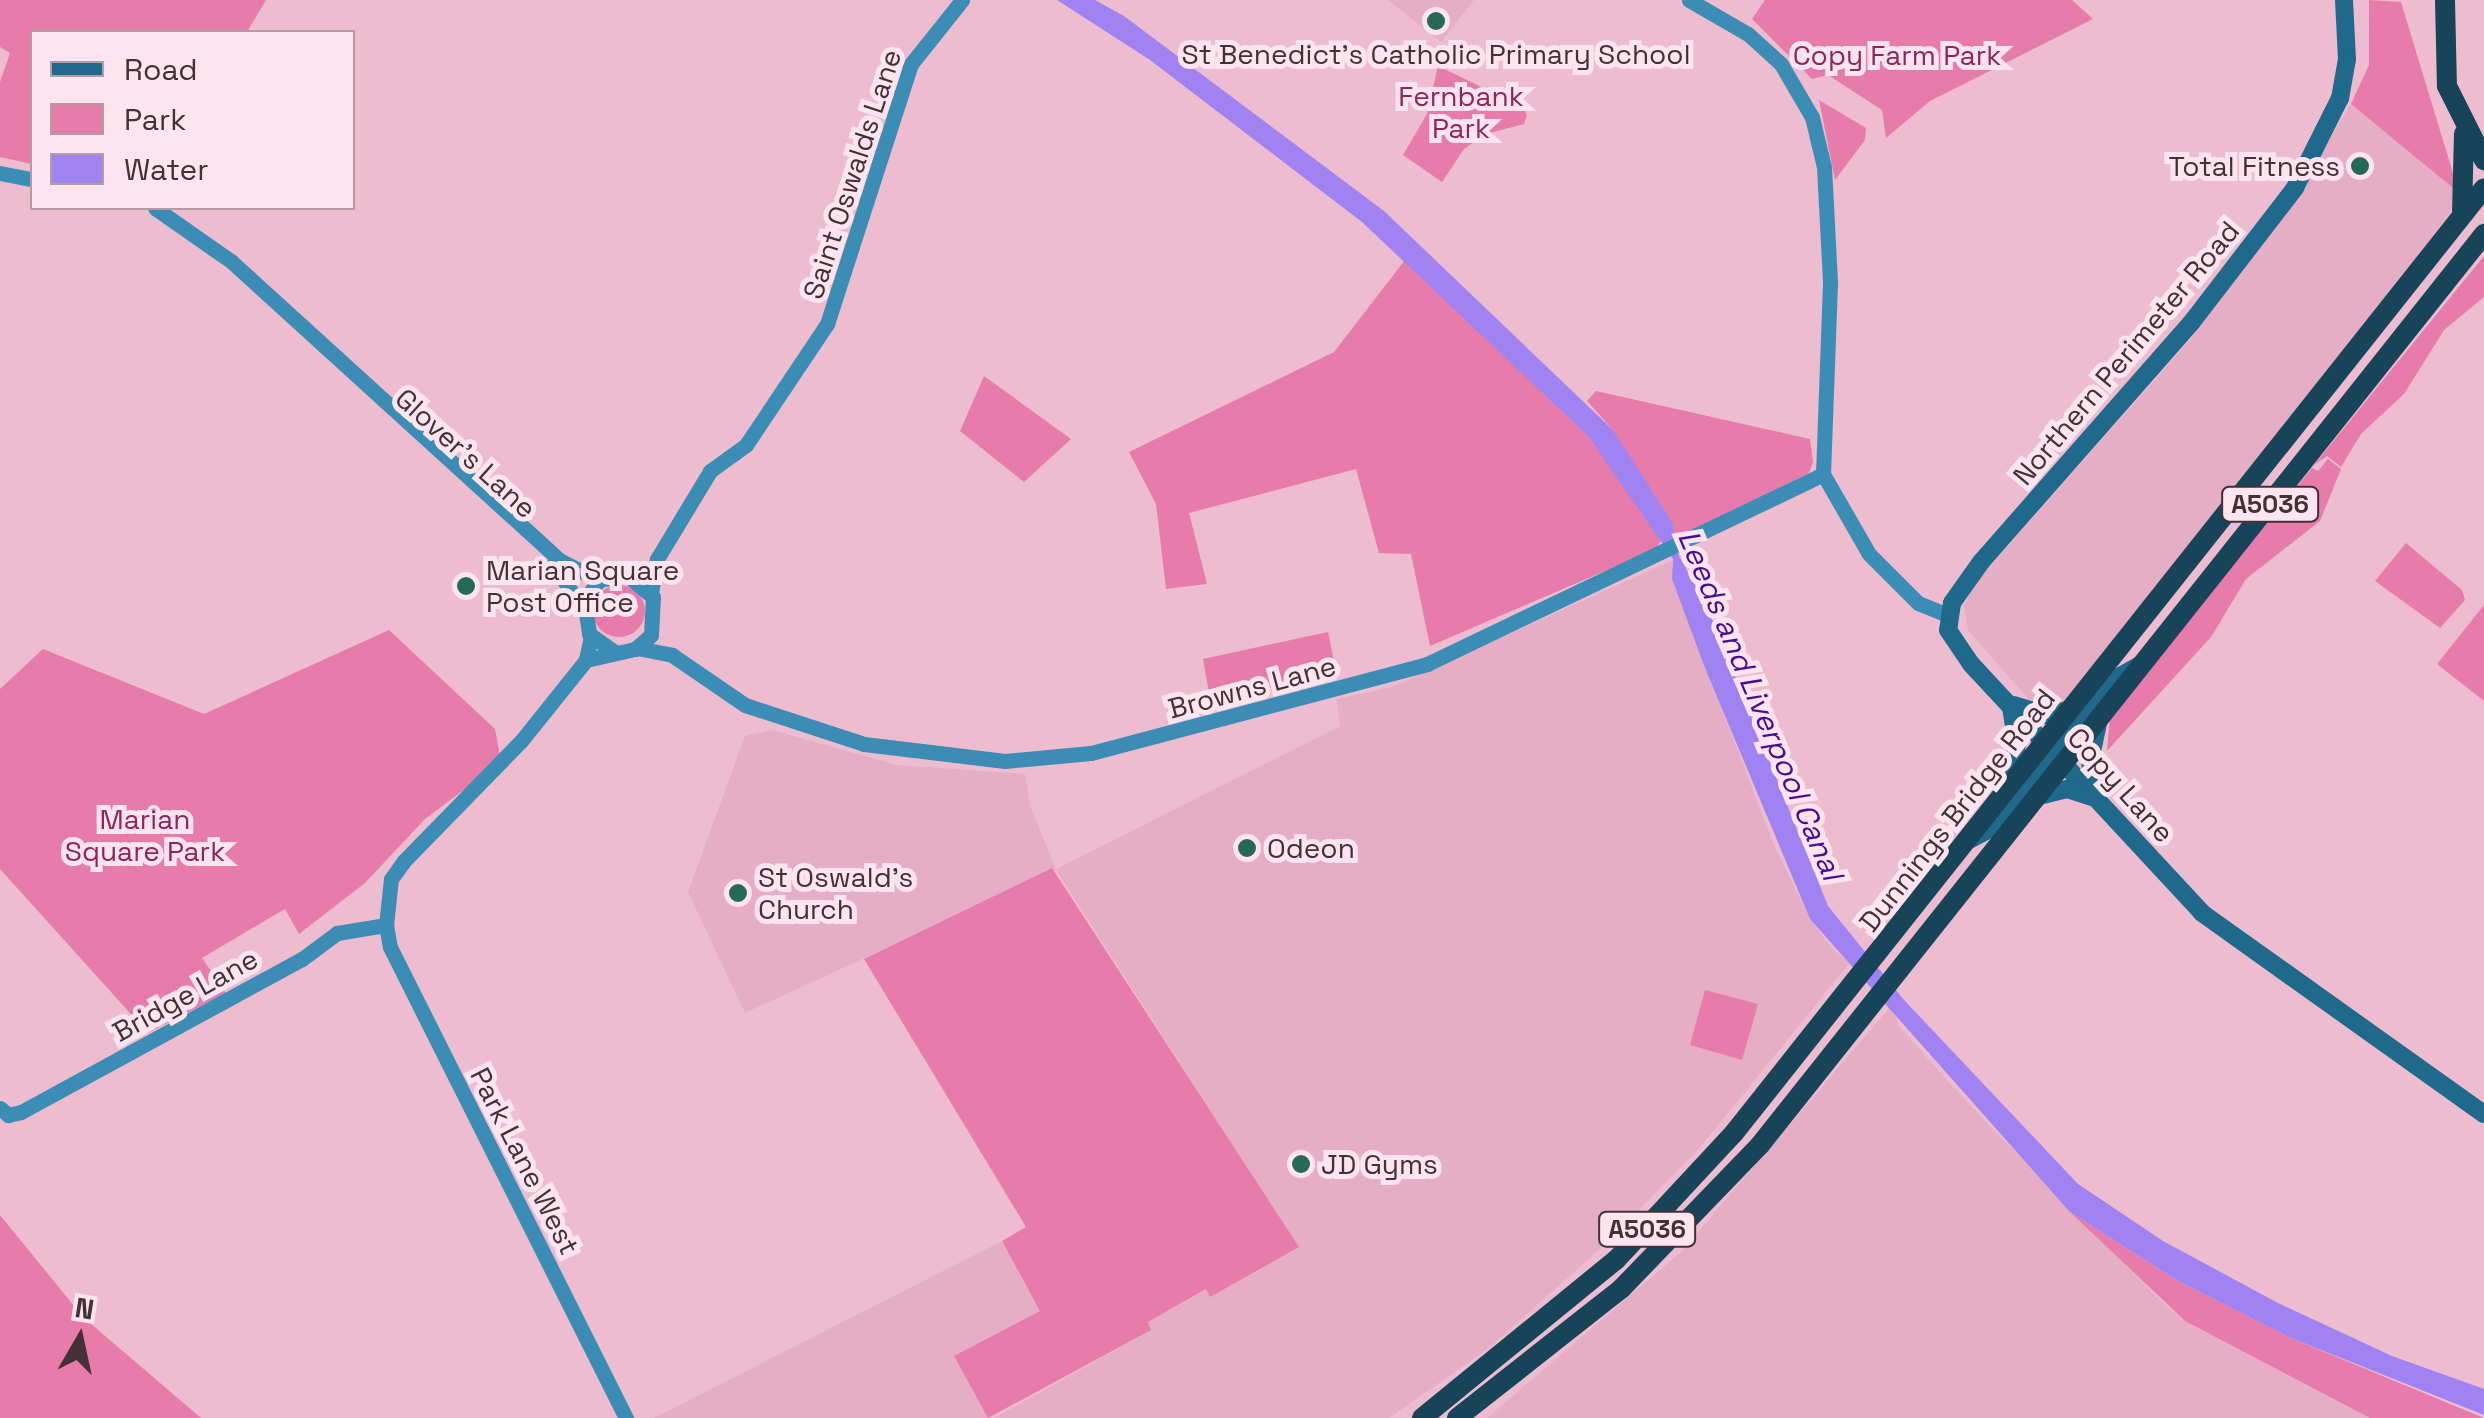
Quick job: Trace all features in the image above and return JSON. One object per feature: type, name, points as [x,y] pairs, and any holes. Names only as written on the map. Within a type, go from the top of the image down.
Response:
[{"type":"highway","points":[[2445,0],[2443,55],[2463,126],[2466,188],[2460,226]]},
{"type":"highway","points":[[2463,126],[2484,160]]},
{"type":"highway","name":"Dunnings Bridge Road","points":[[1422,1418],[1584,1285],[1679,1196],[1890,942],[2460,226],[2484,188]]},
{"type":"highway","name":"Dunnings Bridge Road","points":[[1457,1418],[1660,1251],[1760,1145],[2481,240]]},
{"type":"highway","points":[[1584,1285],[1598,1287],[1660,1251]]},
{"type":"highway","points":[[1444,1418],[1500,1376],[1521,1368]]},
{"type":"main road","name":"Northern Perimeter Road","points":[[1948,615],[1981,562],[2211,299],[2295,188],[2340,98],[2347,59],[2344,0]]},
{"type":"main road","name":"Copy Lane","points":[[1948,615],[1953,643],[2202,913],[2308,994],[2484,1114]]},
{"type":"main road","points":[[2045,743],[2064,743],[2120,676],[2144,662]]},
{"type":"main road","points":[[2008,703],[2042,715],[2073,709]]},
{"type":"main road","points":[[2008,703],[2017,744],[2009,789]]},
{"type":"main road","points":[[2034,798],[2067,789],[2095,798],[2090,756],[2100,716]]},
{"type":"main road","points":[[1969,840],[1992,828],[2048,763],[2063,762]]},
{"type":"street","name":"Saint Oswalds Lane","points":[[651,593],[656,559],[710,472],[746,445],[827,324],[912,64],[962,0]]},
{"type":"street","points":[[1689,0],[1748,34],[1782,64],[1819,139],[1831,329],[1823,474],[1869,554],[1918,602],[1948,615]]},
{"type":"street","points":[[0,172],[30,179]]},
{"type":"street","name":"Glover's Lane","points":[[158,210],[210,243],[419,446],[566,576],[584,610]]},
{"type":"street","name":"Glover's Lane","points":[[309,338],[559,560],[600,580]]},
{"type":"street","name":"Browns Lane","points":[[637,648],[672,655],[745,706],[837,736],[951,758],[1032,760],[1131,745],[1427,664],[1682,546],[1823,474]]},
{"type":"street","name":"Saint Oswalds Lane","points":[[627,575],[656,559]]},
{"type":"street","points":[[386,925],[392,880],[404,861],[475,792],[586,660],[592,636],[584,610],[600,580],[627,575],[651,593],[656,621],[637,648],[586,660]]},
{"type":"street","name":"Browns Lane","points":[[656,621],[672,655]]},
{"type":"street","points":[[592,636],[615,652]]},
{"type":"street","name":"Bridge Lane","points":[[4,1111],[214,1008],[336,933],[386,925]]},
{"type":"street","name":"Park Lane West","points":[[386,925],[406,980],[626,1418]]},
{"type":"shaded area","name":"St Benedict's Catholic Primary School","points":[[1388,0],[1474,0],[1441,42]]},
{"type":"shaded area","points":[[2351,104],[2459,193],[2449,215],[2063,705],[2037,709],[1968,630],[1964,605],[1976,582],[2191,339],[2269,236]]},
{"type":"shaded area","points":[[1673,560],[1672,579],[1774,845],[1810,919],[1834,951],[1851,961],[1698,1150],[1601,1248],[1489,1348],[1389,1418],[994,1418],[1151,1330],[1148,1322],[1207,1289],[1211,1296],[1298,1247],[1056,870],[745,1013],[688,892],[745,736],[772,730],[897,765],[1025,774],[1030,806],[1056,869],[1340,726],[1337,699],[1392,687]]},
{"type":"shaded area","points":[[1891,1006],[1899,1026],[1965,1100],[2160,1300],[2185,1321],[2370,1418],[1487,1418],[1682,1251]]},
{"type":"shaded area","points":[[1002,1241],[1040,1311],[955,1356],[988,1418],[654,1418]]},
{"type":"green space","points":[[0,0],[266,0],[248,30],[30,30],[30,164],[0,157],[0,82],[10,53],[0,47]]},
{"type":"green space","name":"Copy Farm Park","points":[[1765,0],[2072,0],[2093,19],[1930,101],[1886,138],[1882,110],[1828,75],[1812,79],[1752,19]]},
{"type":"green space","points":[[2369,0],[2401,2],[2459,193],[2351,104],[2369,65]]},
{"type":"green space","name":"Fernbank Park","points":[[1438,66],[1523,107],[1527,115],[1524,124],[1486,134],[1464,149],[1442,182],[1403,155],[1427,114]]},
{"type":"green space","points":[[1819,100],[1866,128],[1865,140],[1835,180]]},
{"type":"green space","points":[[2484,256],[2484,297],[2444,330],[2404,394],[2361,434],[2341,467],[2327,456],[2314,465]]},
{"type":"green space","points":[[1405,260],[1588,436],[1662,539],[1656,549],[1430,646],[1411,554],[1379,553],[1356,469],[1189,513],[1207,584],[1166,589],[1156,504],[1129,452],[1334,352]]},
{"type":"green space","points":[[984,376],[1071,439],[1024,482],[960,431]]},
{"type":"green space","points":[[1596,391],[1810,439],[1813,462],[1809,473],[1683,536],[1671,535],[1613,430],[1587,401]]},
{"type":"green space","points":[[2328,459],[2341,469],[2320,521],[2246,579],[2211,637],[2107,751],[2110,717],[2312,468],[2318,471]]},
{"type":"green space","points":[[2406,543],[2462,590],[2465,600],[2440,628],[2375,581]]},
{"type":"green space","points":[[619,585],[638,592],[645,611],[638,630],[619,637],[600,630],[593,611],[600,592]]},
{"type":"green space","points":[[2484,605],[2484,701],[2437,664]]},
{"type":"green space","name":"Marian Square Park","points":[[389,630],[495,729],[501,762],[425,819],[365,883],[299,934],[285,909],[202,958],[226,993],[148,1033],[0,869],[0,689],[43,649],[204,714]]},
{"type":"green space","points":[[1328,632],[1337,676],[1211,704],[1203,659]]},
{"type":"green space","points":[[1052,868],[1299,1247],[1210,1297],[1206,1289],[1148,1322],[1151,1330],[988,1418],[954,1356],[1040,1311],[1002,1241],[1026,1227],[864,959]]},
{"type":"green space","points":[[1705,990],[1758,1004],[1742,1060],[1690,1045]]},
{"type":"green space","points":[[2069,1211],[2178,1281],[2291,1338],[2484,1418],[2370,1418],[2185,1321]]},
{"type":"green space","points":[[0,1215],[83,1317],[201,1418],[0,1418]]},
{"type":"water","points":[[1057,0],[1095,0],[1124,16],[1384,211],[1613,430],[1672,522],[1679,556],[1707,607],[1828,906],[1904,1000],[2078,1184],[2163,1241],[2278,1303],[2392,1356],[2484,1389],[2484,1415],[2291,1338],[2178,1281],[2069,1211],[1810,919],[1705,668],[1672,579],[1673,559],[1588,436],[1362,222],[1150,60]]},
{"type":"place","name":"St Benedict's Catholic Primary School","points":[[1436,21]]},
{"type":"place","name":"Total Fitness","points":[[2360,166]]},
{"type":"place","name":"Marian Square Post Office","points":[[466,586]]},
{"type":"place","name":"Odeon","points":[[1247,848]]},
{"type":"place","name":"St Oswald's Church","points":[[738,893]]},
{"type":"place","name":"JD Gyms","points":[[1301,1164]]},
{"type":"water label","name":"Leeds and Liverpool Canal","points":[[1760,705]]}]
